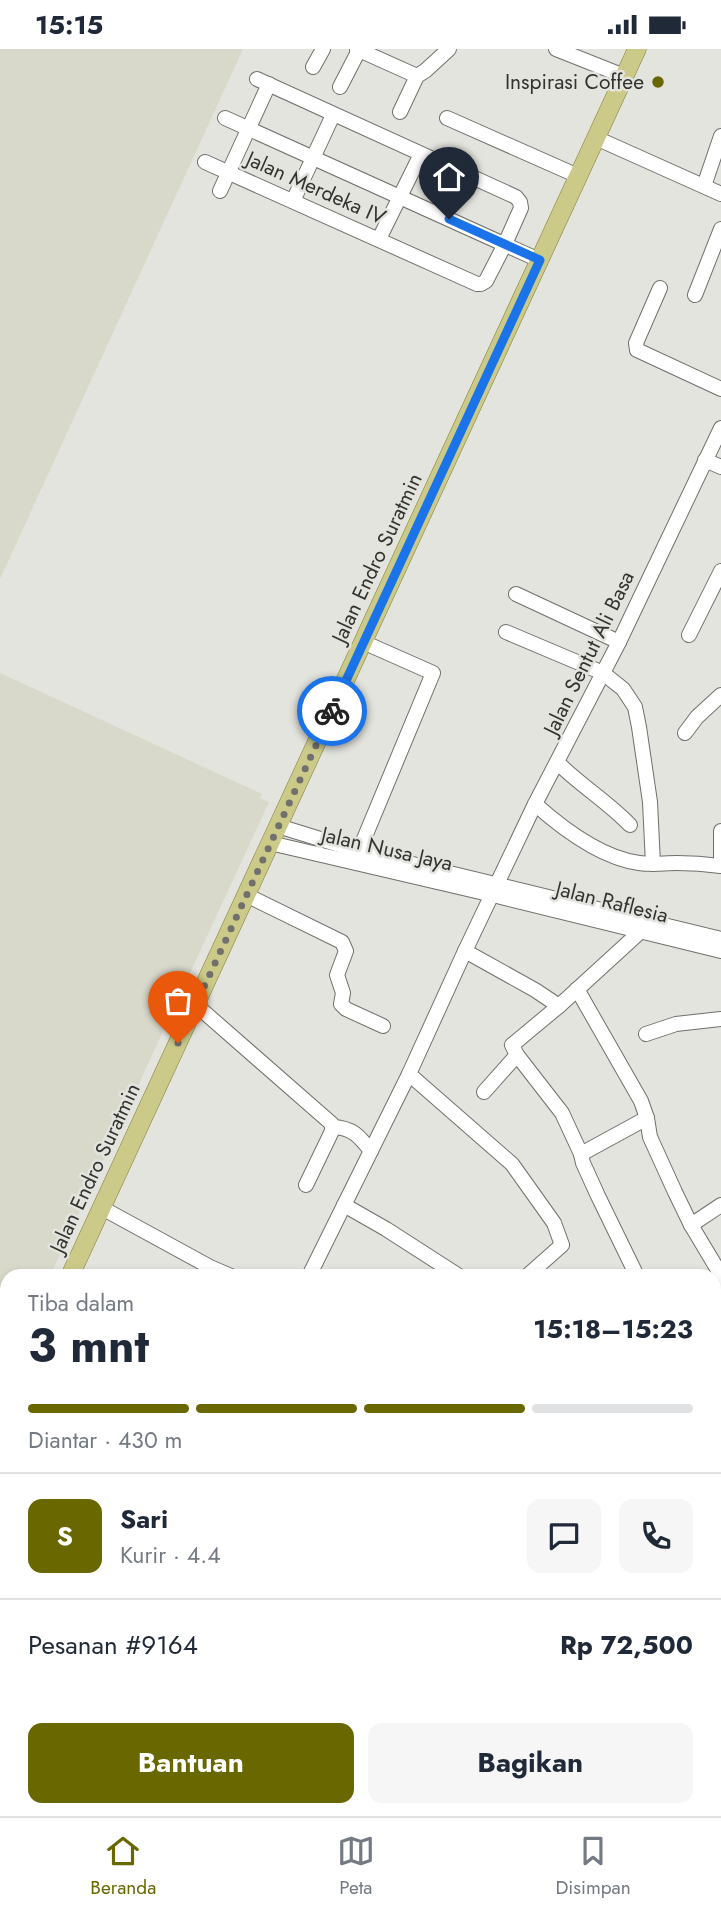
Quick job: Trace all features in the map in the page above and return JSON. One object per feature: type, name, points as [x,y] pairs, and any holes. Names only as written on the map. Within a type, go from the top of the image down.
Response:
[{"type":"main road","name":"Jalan Endro Suratmin","points":[[73,1269],[637,49]]},
{"type":"street","points":[[313,67],[323,49]]},
{"type":"street","points":[[400,112],[417,76],[449,49]]},
{"type":"street","points":[[556,49],[624,76]]},
{"type":"street","points":[[340,87],[360,50],[417,76]]},
{"type":"street","points":[[220,191],[248,128],[263,82],[518,199],[521,208],[505,244]]},
{"type":"street","points":[[293,201],[333,115]]},
{"type":"street","points":[[225,118],[540,260]]},
{"type":"street","points":[[447,118],[578,176]]},
{"type":"street","points":[[704,186],[721,136]]},
{"type":"street","points":[[596,138],[721,194]]},
{"type":"street","points":[[379,239],[421,154]]},
{"type":"street","name":"Jalan Merdeka IV","points":[[205,162],[479,285],[486,281],[505,244]]},
{"type":"street","points":[[695,295],[721,229]]},
{"type":"street","points":[[660,288],[636,348],[721,389]]},
{"type":"street","name":"Jalan Sentut Ali Basa","points":[[312,1269],[410,1074],[465,951],[721,428]]},
{"type":"street","points":[[705,460],[721,467]]},
{"type":"street","points":[[689,635],[721,571]]},
{"type":"street","points":[[516,594],[618,642]]},
{"type":"street","points":[[506,632],[603,673],[623,689],[635,708],[639,727],[650,802],[653,864]]},
{"type":"street","points":[[359,851],[432,673],[363,642]]},
{"type":"street","points":[[685,733],[697,717],[721,695]]},
{"type":"street","points":[[558,763],[576,782],[630,825]]},
{"type":"street","points":[[536,804],[549,816],[606,854],[653,864],[721,866],[721,831]]},
{"type":"street","name":"Jalan Nusa Jaya","points":[[278,826],[495,889]]},
{"type":"street","name":"Jalan Nusa Jaya","points":[[270,843],[495,889]]},
{"type":"street","name":"Jalan Raflesia","points":[[495,889],[643,926],[721,951]]},
{"type":"street","points":[[246,895],[342,942],[346,951],[337,975],[343,993],[341,1004],[346,1009],[383,1026]]},
{"type":"street","points":[[634,1269],[562,1113],[512,1045],[559,1006],[643,926]]},
{"type":"street","name":"Jalan Raflesia","points":[[643,926],[721,939]]},
{"type":"street","points":[[465,951],[559,1006]]},
{"type":"street","points":[[577,989],[641,1101],[650,1137],[691,1226],[717,1269]]},
{"type":"street","points":[[196,1005],[330,1121],[333,1127]]},
{"type":"street","points":[[646,1034],[676,1024],[721,1019]]},
{"type":"street","points":[[484,1092],[517,1055]]},
{"type":"street","points":[[410,1074],[512,1164],[554,1223],[562,1245],[535,1269]]},
{"type":"street","points":[[581,1154],[647,1118]]},
{"type":"street","points":[[333,1127],[351,1130],[370,1151]]},
{"type":"street","points":[[306,1185],[333,1127]]},
{"type":"street","points":[[344,1205],[448,1269]]},
{"type":"street","points":[[691,1226],[721,1205]]},
{"type":"street","points":[[102,1208],[215,1269]]},
{"type":"shaded area","points":[[0,49],[243,49],[0,579]]},
{"type":"shaded area","points":[[0,673],[262,794],[260,798],[269,802],[53,1269],[0,1269]]},
{"type":"way so far","points":[[178,1043],[332,711]]},
{"type":"place","name":"Inspirasi Coffee","points":[[658,82]]},
{"type":"route","points":[[332,711],[540,260],[449,219]]}]
